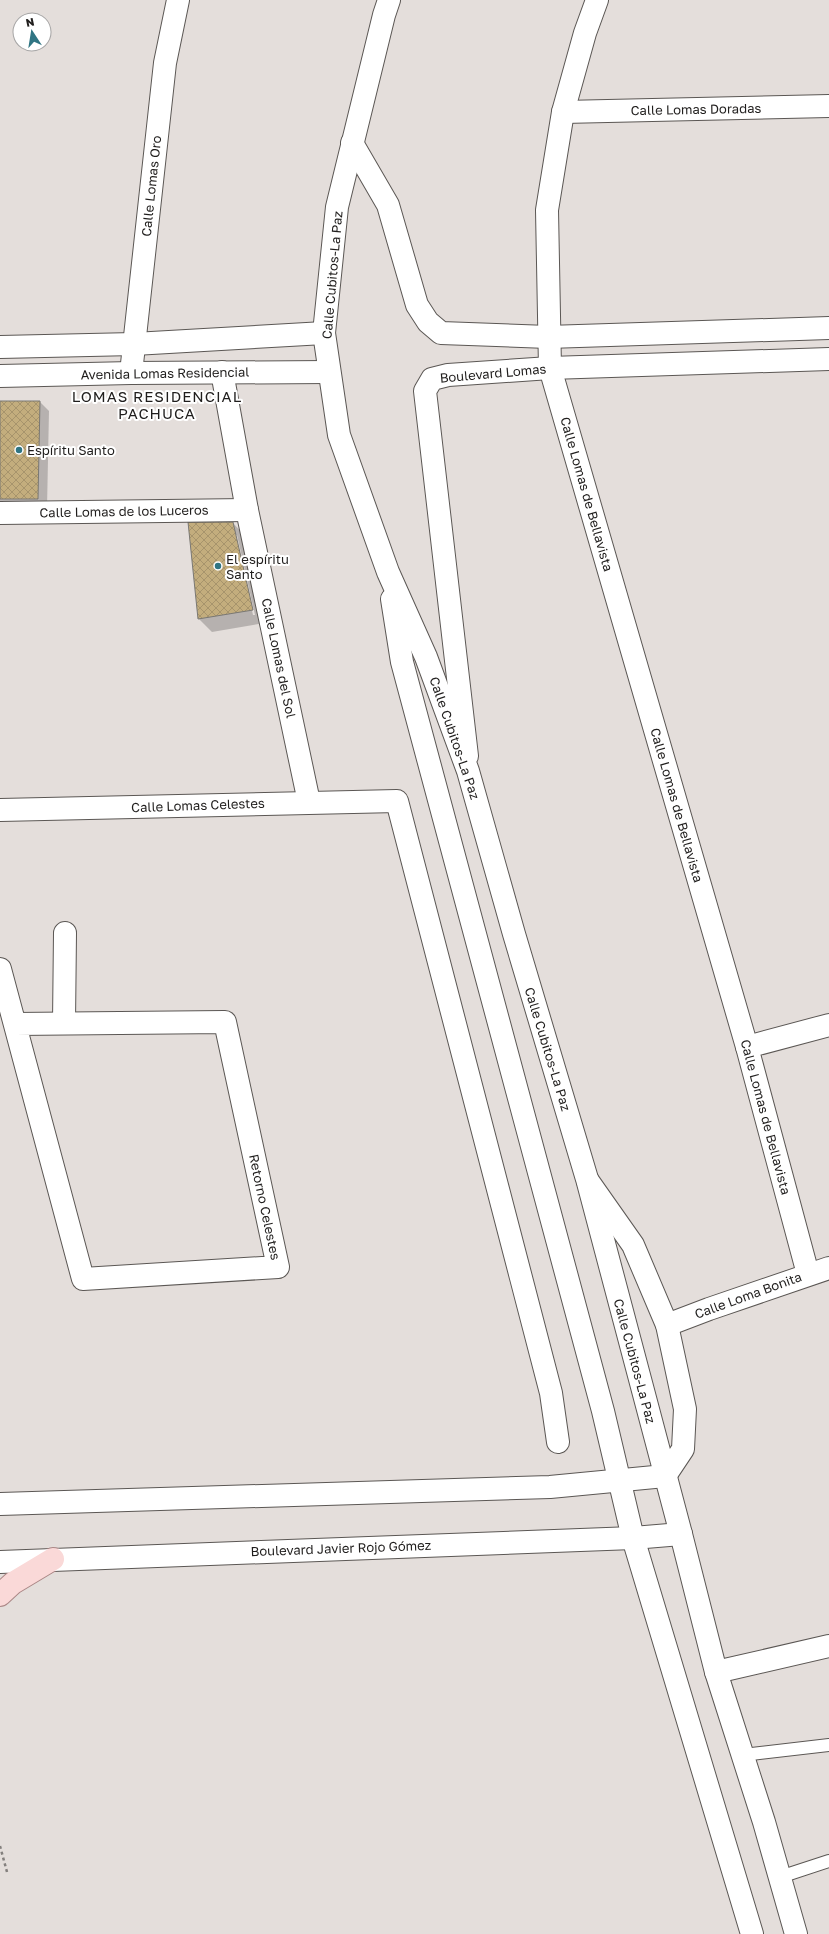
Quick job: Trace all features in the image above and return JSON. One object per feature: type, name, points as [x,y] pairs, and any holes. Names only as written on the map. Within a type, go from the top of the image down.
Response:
[{"type":"main road","points":[[0,1595],[13,1583],[53,1559]]},
{"type":"street","name":"Calle Lomas Oro","points":[[131,373],[165,63],[178,0]]},
{"type":"street","name":"Calle Cubitos-La Paz","points":[[389,0],[384,15],[337,208],[324,333],[339,435],[388,572],[426,657],[468,771],[516,942],[587,1179],[665,1476],[682,1534],[716,1672],[743,1755],[796,1934]]},
{"type":"street","name":"Calle Lomas de Bellavista","points":[[597,0],[585,33],[563,112],[548,210],[548,337],[550,368],[747,1047],[808,1274]]},
{"type":"street","name":"Calle Lomas Doradas","points":[[563,112],[829,106]]},
{"type":"street","points":[[352,143],[388,205],[417,305],[428,322],[441,333],[548,337],[829,328]]},
{"type":"street","points":[[0,347],[134,344],[324,333]]},
{"type":"street","name":"Boulevard Lomas","points":[[468,771],[425,390],[432,379],[448,375],[550,368],[829,359]]},
{"type":"street","name":"Calle Lomas del Sol","points":[[222,372],[247,510],[309,802]]},
{"type":"street","name":"Avenida Lomas Residencial","points":[[0,376],[131,373],[329,372]]},
{"type":"street","name":"Calle Lomas de los Luceros","points":[[0,513],[247,510]]},
{"type":"street","name":"Calle Cubitos-La Paz","points":[[388,572],[402,662],[603,1411],[633,1538],[752,1934]]},
{"type":"street","name":"Calle Lomas Celestes","points":[[0,810],[397,801],[550,1393],[558,1442]]},
{"type":"street","points":[[64,1023],[65,933]]},
{"type":"street","name":"Retorno Celestes","points":[[0,969],[83,1278],[278,1267],[225,1022],[15,1024]]},
{"type":"street","points":[[747,1047],[829,1025]]},
{"type":"street","points":[[0,1504],[550,1487],[665,1476],[683,1449],[685,1409],[667,1325],[632,1245],[587,1179]]},
{"type":"street","name":"Calle Loma Bonita","points":[[667,1325],[808,1274],[829,1268]]},
{"type":"street","name":"Boulevard Javier Rojo Gómez","points":[[0,1562],[633,1538],[682,1534]]},
{"type":"street","points":[[716,1672],[829,1646]]},
{"type":"lane","points":[[743,1755],[829,1745]]},
{"type":"lane","points":[[780,1877],[829,1861]]},
{"type":"path","points":[[0,1846],[7,1872]]},
{"type":"building","name":"Espíritu Santo","points":[[0,401],[40,401],[38,499],[0,499]]},
{"type":"building","name":"El espíritu Santo","points":[[188,522],[233,522],[253,610],[198,619]]},
{"type":"place","name":"Espíritu Santo","points":[[19,450]]},
{"type":"place","name":"El espíritu Santo","points":[[218,566]]},
{"type":"district","name":"LOMAS RESIDENCIAL PACHUCA","points":[[157,404]]}]
